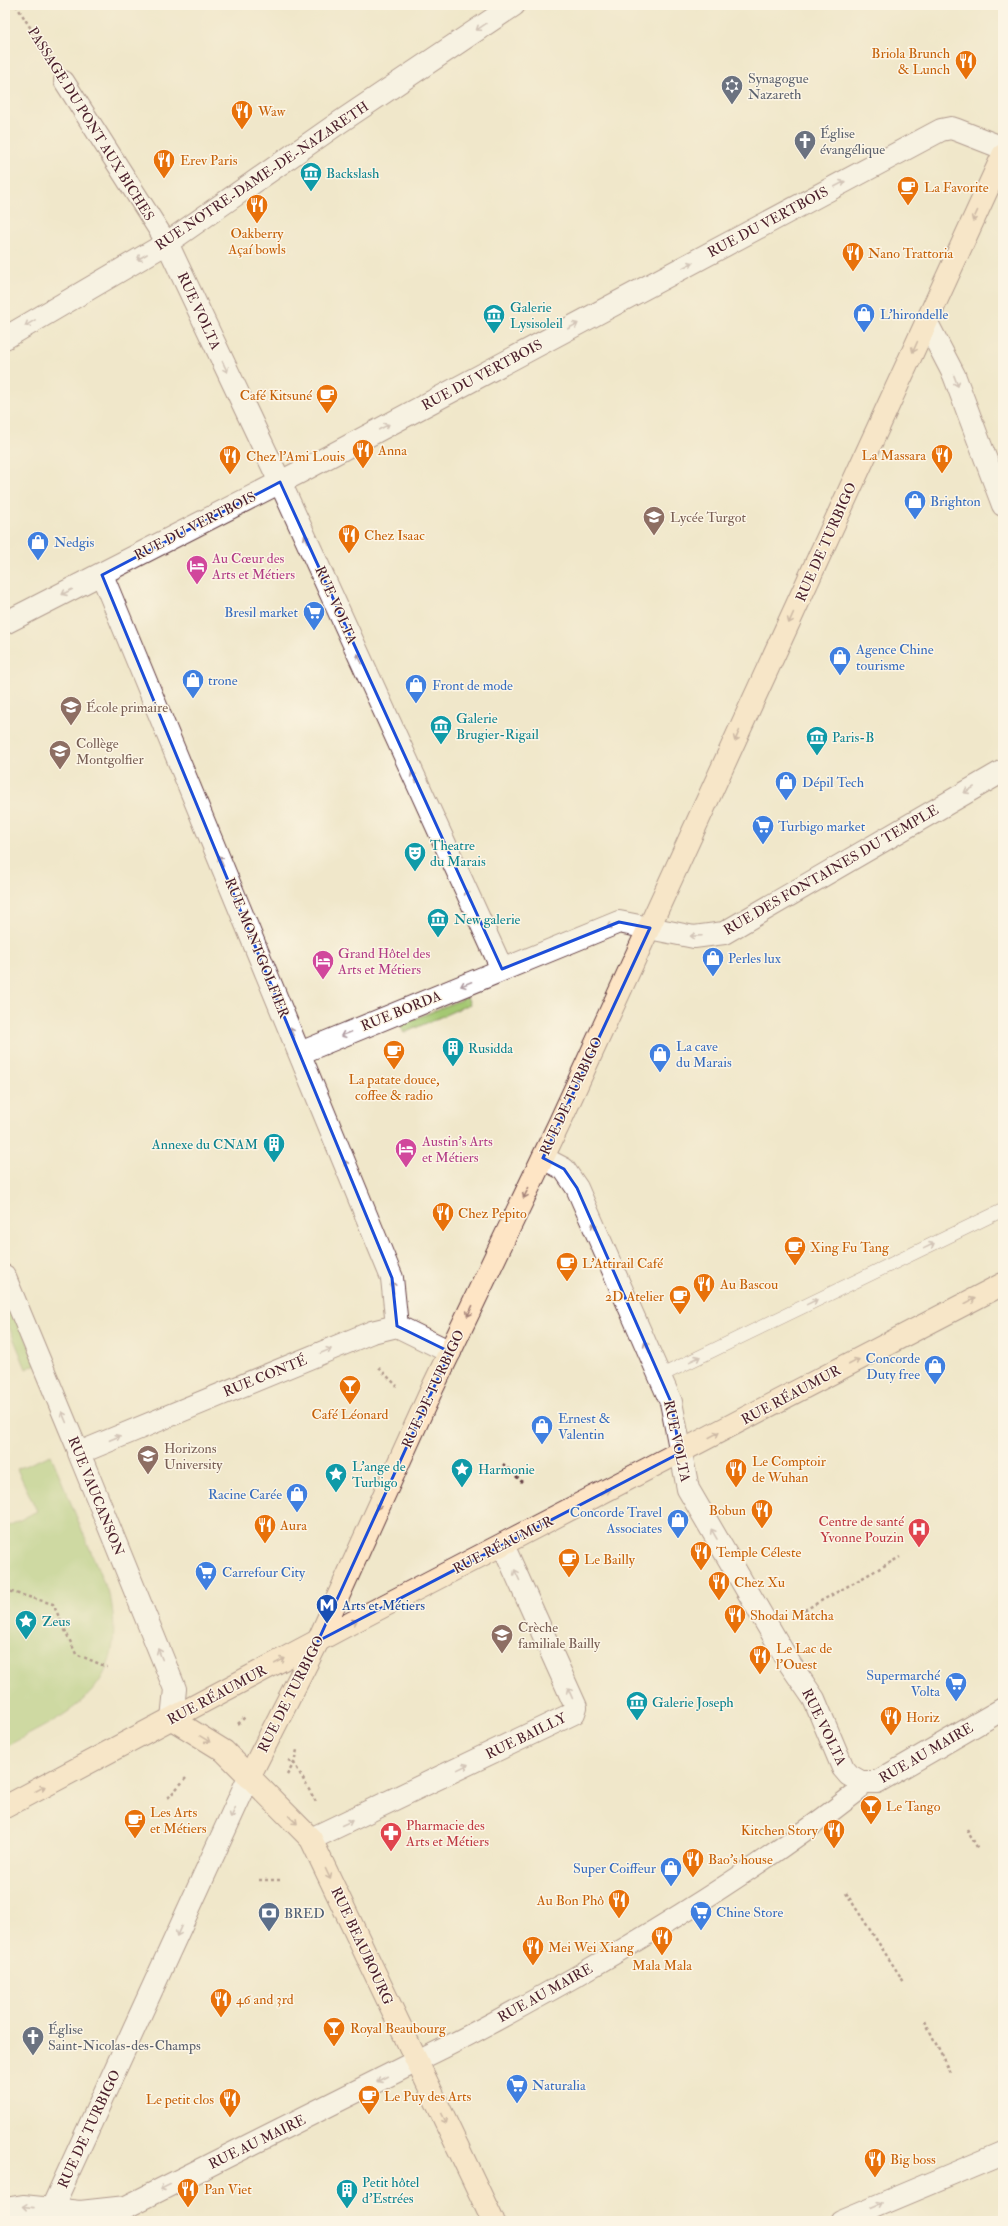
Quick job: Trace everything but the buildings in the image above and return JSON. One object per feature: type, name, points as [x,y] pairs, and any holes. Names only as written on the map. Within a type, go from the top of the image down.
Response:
[{"type":"main road","name":"RUE DE TURBIGO","points":[[249,1777],[318,1641],[450,1352],[543,1158],[650,928],[1003,155]]},
{"type":"main road","name":"RUE RÉAUMUR","points":[[5,1807],[318,1641],[1003,1284]]},
{"type":"main road","name":"RUE BEAUBOURG","points":[[172,1719],[224,1751],[311,1840],[493,2221]]},
{"type":"street","name":"RUE NOTRE-DAME-DE-NAZARETH","points":[[5,338],[167,243],[337,124],[514,5]]},
{"type":"street","name":"PASSAGE DU PONT AUX BICHES","points":[[64,81],[167,243]]},
{"type":"street","name":"RUE DU VERTBOIS","points":[[5,623],[102,575],[280,482],[942,130],[951,128],[1003,148]]},
{"type":"street","name":"RUE VOLTA","points":[[167,243],[280,482],[502,969]]},
{"type":"street","points":[[926,321],[954,375],[1003,505]]},
{"type":"street","name":"RUE MONTGOLFIER","points":[[102,575],[392,1278],[397,1326]]},
{"type":"street","name":"RUE DES FONTAINES DU TEMPLE","points":[[650,928],[694,937],[724,933],[1003,771]]},
{"type":"street","points":[[502,969],[619,922],[650,928]]},
{"type":"street","name":"RUE BORDA","points":[[300,1053],[502,969]]},
{"type":"street","name":"RUE VOLTA","points":[[543,1158],[564,1169],[577,1188],[660,1376],[671,1402],[688,1489],[790,1664],[814,1699],[843,1768],[849,1775],[861,1782]]},
{"type":"street","name":"RUE VAUCANSON","points":[[5,1275],[175,1689],[172,1719]]},
{"type":"street","points":[[397,1326],[450,1352]]},
{"type":"street","name":"RUE CONTÉ","points":[[79,1453],[372,1332],[397,1326]]},
{"type":"street","name":"RUE BAILLY","points":[[311,1840],[574,1713],[576,1707],[503,1545]]},
{"type":"street","name":"RUE AU MAIRE","points":[[5,2209],[23,2206],[49,2215],[126,2207],[512,2013],[621,1951],[750,1870],[807,1831],[858,1791],[861,1782],[877,1782],[1003,1708]]},
{"type":"street","name":"RUE DE TURBIGO","points":[[49,2215],[249,1777]]},
{"type":"street","points":[[841,2221],[1003,2153]]},
{"type":"lane","points":[[660,1376],[1003,1210]]},
{"type":"path","name":"PASSAGE DU PONT AUX BICHES","points":[[16,5],[64,81]]},
{"type":"path","points":[[378,1368],[396,1386]]},
{"type":"path","points":[[503,1464],[522,1482]]},
{"type":"path","points":[[789,1619],[900,1557]]},
{"type":"path","points":[[5,1590],[53,1604],[76,1654],[107,1667]]},
{"type":"path","points":[[168,1798],[186,1778]]},
{"type":"path","points":[[967,1829],[978,1849]]},
{"type":"path","points":[[259,1880],[283,1880]]},
{"type":"path","points":[[846,1893],[904,1982]]},
{"type":"path","points":[[925,2021],[951,2075]]},
{"type":"highlighted area","points":[[280,482],[502,969],[619,922],[650,928],[543,1158],[564,1169],[577,1188],[671,1402],[680,1453],[318,1641],[450,1352],[397,1326],[392,1278],[102,575]]},
{"type":"green space","points":[[467,997],[470,1004],[404,1033],[400,1025]]},
{"type":"green space","points":[[5,1286],[36,1364],[26,1369],[5,1317]]},
{"type":"green space","points":[[51,1455],[111,1600],[114,1631],[111,1656],[102,1677],[90,1694],[52,1722],[5,1747],[5,1528],[37,1511],[17,1469]]},
{"type":"place","name":"Briola Brunch & Lunch","points":[[966,80]]},
{"type":"place","name":"Synagogue Nazareth","points":[[732,106]]},
{"type":"place","name":"Waw","points":[[242,130]]},
{"type":"place","name":"Église évangélique","points":[[805,160]]},
{"type":"place","name":"Erev Paris","points":[[164,180]]},
{"type":"place","name":"Backslash","points":[[311,192]]},
{"type":"place","name":"La Favorite","points":[[908,206]]},
{"type":"place","name":"Oakberry Açaí bowls","points":[[257,224]]},
{"type":"place","name":"Nano Trattoria","points":[[853,272]]},
{"type":"place","name":"Galerie Lysisoleil","points":[[494,334]]},
{"type":"place","name":"L'hirondelle","points":[[864,334]]},
{"type":"place","name":"Café Kitsuné","points":[[327,414]]},
{"type":"place","name":"Anna","points":[[363,470]]},
{"type":"place","name":"La Massara","points":[[942,474]]},
{"type":"place","name":"Chez l'Ami Louis","points":[[230,476]]},
{"type":"place","name":"Brighton","points":[[915,520]]},
{"type":"place","name":"Lycée Turgot","points":[[654,536]]},
{"type":"place","name":"Chez Isaac","points":[[349,554]]},
{"type":"place","name":"Nedgis","points":[[38,562]]},
{"type":"place","name":"Au Cœur des Arts et Métiers","points":[[197,586]]},
{"type":"place","name":"Bresil market","points":[[314,632]]},
{"type":"place","name":"Agence Chine tourisme","points":[[840,676]]},
{"type":"place","name":"trone","points":[[193,700]]},
{"type":"place","name":"Front de mode","points":[[416,704]]},
{"type":"place","name":"École primaire","points":[[71,726]]},
{"type":"place","name":"Galerie Brugier-Rigail","points":[[441,746]]},
{"type":"place","name":"Paris-B","points":[[817,756]]},
{"type":"place","name":"Collège Montgolfier","points":[[60,770]]},
{"type":"place","name":"Dépil Tech","points":[[786,802]]},
{"type":"place","name":"Turbigo market","points":[[763,846]]},
{"type":"place","name":"Theatre du Marais","points":[[415,872]]},
{"type":"place","name":"New galerie","points":[[438,938]]},
{"type":"place","name":"Perles lux","points":[[713,978]]},
{"type":"place","name":"Grand Hôtel des Arts et Métiers","points":[[323,980]]},
{"type":"place","name":"Rusidda","points":[[453,1068]]},
{"type":"place","name":"La patate douce, coffee & radio","points":[[394,1070]]},
{"type":"place","name":"La cave du Marais","points":[[660,1074]]},
{"type":"place","name":"Annexe du CNAM","points":[[274,1164]]},
{"type":"place","name":"Austin's Arts et Métiers","points":[[406,1168]]},
{"type":"place","name":"Chez Pepito","points":[[443,1232]]},
{"type":"place","name":"Xing Fu Tang","points":[[795,1266]]},
{"type":"place","name":"L'Attirail Café","points":[[567,1282]]},
{"type":"place","name":"Au Bascou","points":[[704,1304]]},
{"type":"place","name":"2D Atelier","points":[[680,1316]]},
{"type":"place","name":"Concorde Duty free","points":[[935,1386]]},
{"type":"place","name":"Café Léonard","points":[[350,1406]]},
{"type":"place","name":"Ernest & Valentin","points":[[542,1446]]},
{"type":"place","name":"Horizons University","points":[[148,1476]]},
{"type":"place","name":"Harmonie","points":[[462,1488]]},
{"type":"place","name":"Le Comptoir de Wuhan","points":[[736,1488]]},
{"type":"place","name":"L'ange de Turbigo","points":[[336,1494]]},
{"type":"place","name":"Racine Carée","points":[[297,1514]]},
{"type":"place","name":"Bobun","points":[[762,1530]]},
{"type":"place","name":"Concorde Travel Associates","points":[[678,1540]]},
{"type":"place","name":"Aura","points":[[265,1544]]},
{"type":"place","name":"Centre de santé Yvonne Pouzin","points":[[919,1548]]},
{"type":"place","name":"Temple Céleste","points":[[701,1572]]},
{"type":"place","name":"Le Bailly","points":[[569,1578]]},
{"type":"place","name":"Carrefour City","points":[[206,1592]]},
{"type":"place","name":"Chez Xu","points":[[719,1602]]},
{"type":"place","name":"Arts et Métiers","points":[[327,1624]]},
{"type":"place","name":"Shodai Matcha","points":[[735,1634]]},
{"type":"place","name":"Zeus","points":[[26,1640]]},
{"type":"place","name":"Crèche familiale Bailly","points":[[502,1654]]},
{"type":"place","name":"Le Lac de l'Ouest","points":[[760,1676]]},
{"type":"place","name":"Supermarché Volta","points":[[956,1702]]},
{"type":"place","name":"Galerie Joseph","points":[[637,1722]]},
{"type":"place","name":"Horiz","points":[[891,1736]]},
{"type":"place","name":"Le Tango","points":[[871,1826]]},
{"type":"place","name":"Les Arts et Métiers","points":[[135,1840]]},
{"type":"place","name":"Kitchen Story","points":[[834,1850]]},
{"type":"place","name":"Pharmacie des Arts et Métiers","points":[[391,1852]]},
{"type":"place","name":"Bao's house","points":[[693,1878]]},
{"type":"place","name":"Super Coiffeur","points":[[671,1888]]},
{"type":"place","name":"Au Bon Phô","points":[[619,1920]]},
{"type":"place","name":"BRED","points":[[269,1932]]},
{"type":"place","name":"Chine Store","points":[[701,1932]]},
{"type":"place","name":"Mala Mala","points":[[662,1956]]},
{"type":"place","name":"Mei Wei Xiang","points":[[533,1966]]},
{"type":"place","name":"46 and 3rd","points":[[221,2018]]},
{"type":"place","name":"Royal Beaubourg","points":[[334,2048]]},
{"type":"place","name":"Église Saint-Nicolas-des-Champs","points":[[33,2056]]},
{"type":"place","name":"Naturalia","points":[[517,2104]]},
{"type":"place","name":"Le Puy des Arts","points":[[369,2116]]},
{"type":"place","name":"Le petit clos","points":[[230,2118]]},
{"type":"place","name":"Big boss","points":[[875,2178]]},
{"type":"place","name":"Pan Viet","points":[[188,2208]]},
{"type":"place","name":"Petit hôtel d'Estrées","points":[[347,2210]]}]
